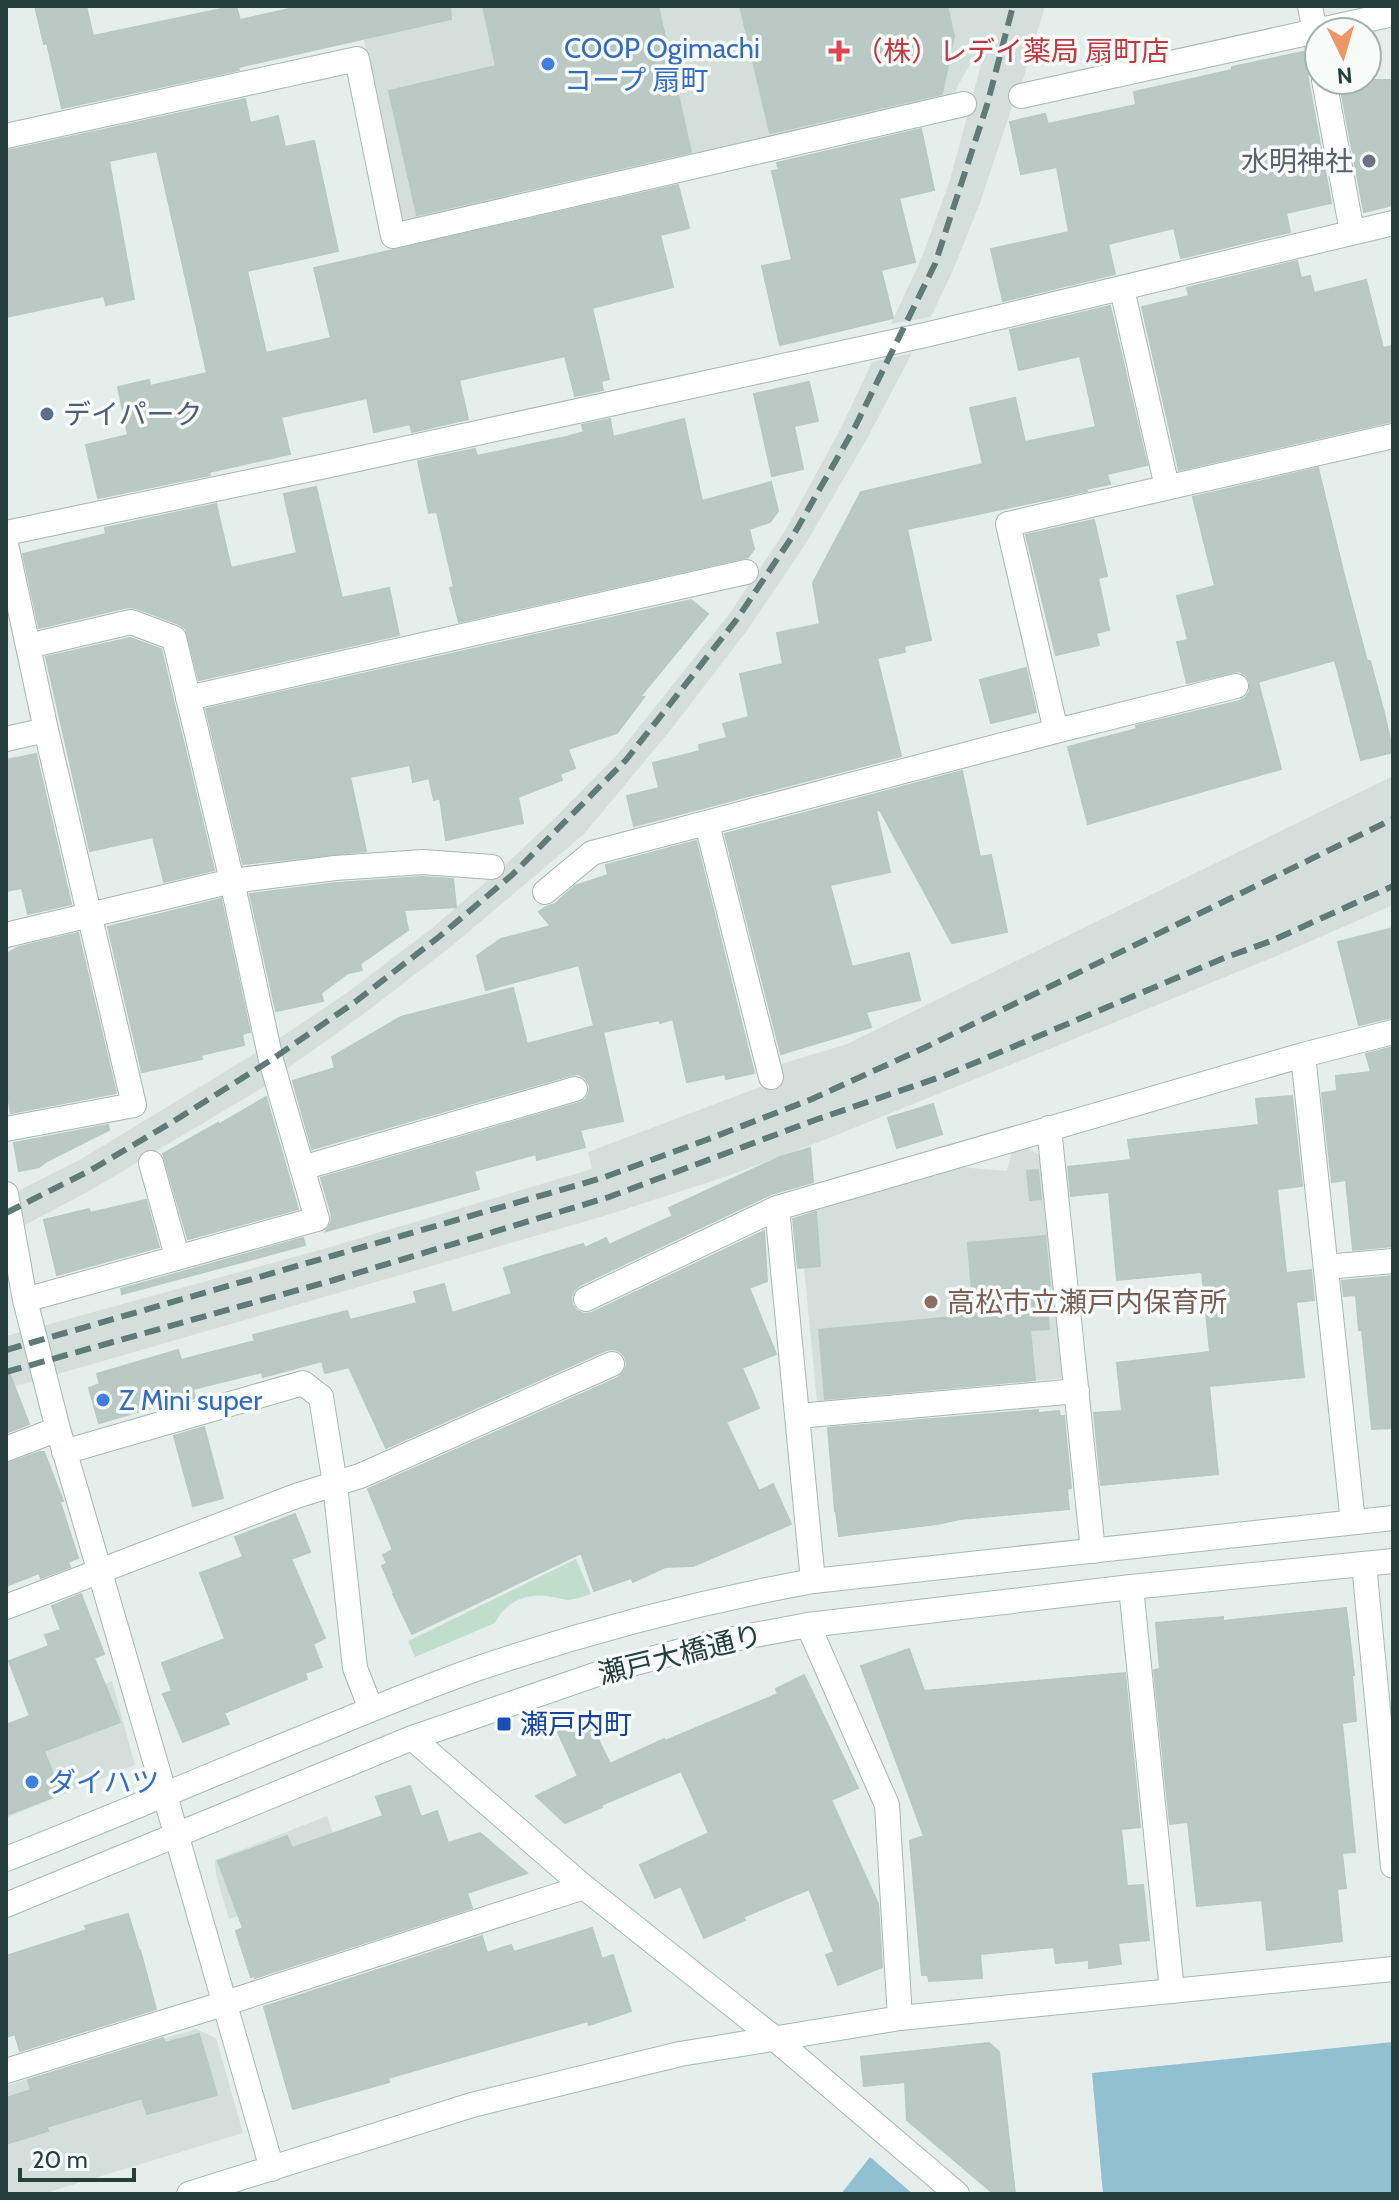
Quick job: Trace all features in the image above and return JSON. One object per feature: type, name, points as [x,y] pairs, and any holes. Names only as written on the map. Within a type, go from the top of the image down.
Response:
[{"type":"street","points":[[1021,96],[1303,46]]},
{"type":"street","points":[[6,136],[357,59],[393,236],[964,104]]},
{"type":"street","points":[[1327,96],[1352,232]]},
{"type":"street","points":[[6,533],[925,335],[1393,223]]},
{"type":"street","points":[[1122,289],[1167,487]]},
{"type":"street","points":[[1056,731],[1008,524],[1393,436]]},
{"type":"street","points":[[6,544],[134,1105],[6,1129]]},
{"type":"street","points":[[188,698],[746,572]]},
{"type":"street","points":[[25,1300],[317,1219],[271,1060],[174,638],[131,622],[28,646]]},
{"type":"street","points":[[545,892],[592,853],[1236,686]]},
{"type":"street","points":[[6,739],[46,730]]},
{"type":"street","points":[[707,824],[771,1077]]},
{"type":"street","points":[[6,935],[232,881],[335,868],[423,862],[492,867]]},
{"type":"street","points":[[586,1299],[777,1208],[1303,1055],[1393,1032]]},
{"type":"street","points":[[1303,1055],[1353,1522]]},
{"type":"street","points":[[302,1168],[575,1089]]},
{"type":"street","points":[[1049,1128],[1093,1551]]},
{"type":"street","points":[[151,1163],[177,1256]]},
{"type":"street","points":[[6,1194],[25,1300],[61,1440],[272,2169]]},
{"type":"street","points":[[777,1208],[813,1581]]},
{"type":"street","points":[[1326,1267],[1393,1261]]},
{"type":"street","points":[[6,1607],[296,1496],[360,1476],[612,1364]]},
{"type":"street","points":[[6,1449],[61,1440],[303,1383],[321,1397],[335,1484],[355,1668],[371,1709]]},
{"type":"street","points":[[798,1416],[1077,1391]]},
{"type":"street","name":"瀬戸大橋通り","points":[[6,1859],[476,1669],[585,1634],[739,1594],[813,1581],[1393,1518]]},
{"type":"street","name":"瀬戸大橋通り","points":[[6,1905],[412,1738],[609,1670],[707,1644],[808,1625],[1131,1587],[1393,1561]]},
{"type":"street","points":[[1364,1564],[1393,1866]]},
{"type":"street","points":[[1131,1587],[1172,1991]]},
{"type":"street","points":[[808,1625],[887,1805],[900,2018]]},
{"type":"street","points":[[412,1738],[584,1887],[774,2038],[957,2194]]},
{"type":"street","points":[[6,2071],[584,1887]]},
{"type":"street","points":[[189,2194],[472,2105],[680,2054],[900,2018],[1393,1969]]},
{"type":"shaded area","points":[[357,6],[1045,6],[1019,93],[980,203],[931,317],[891,324],[922,257],[950,180],[982,61],[972,61],[957,87],[957,99],[403,224]]},
{"type":"shaded area","points":[[912,353],[868,437],[806,543],[748,629],[673,727],[584,834],[453,945],[281,1073],[274,1042],[348,992],[431,929],[502,868],[616,756],[730,613],[785,531],[842,426],[872,362]]},
{"type":"shaded area","points":[[1393,776],[1393,905],[1052,1048],[725,1177],[604,1216],[6,1389],[6,1336],[327,1248],[592,1169],[588,1152],[781,1079],[778,1065],[847,1044]]},
{"type":"shaded area","points":[[264,1048],[272,1082],[91,1190],[25,1225],[18,1191],[83,1158]]},
{"type":"shaded area","name":"高松市立瀬戸内保育所","points":[[1026,1147],[1042,1157],[1062,1378],[817,1402],[800,1226],[810,1210],[959,1167],[1007,1171],[1012,1151]]},
{"type":"shaded area","points":[[112,1681],[135,1765],[6,1818],[6,1724]]},
{"type":"shaded area","points":[[327,1816],[348,1877],[229,1919],[216,1875],[215,1860]]},
{"type":"shaded area","points":[[196,2029],[216,2038],[243,2133],[42,2194],[6,2194],[6,2086]]},
{"type":"green space","points":[[576,1559],[591,1594],[567,1600],[540,1595],[517,1600],[504,1610],[495,1623],[415,1657],[408,1641]]},
{"type":"water","points":[[1393,2042],[1393,2194],[1103,2194],[1092,2073]]},
{"type":"water","points":[[870,2157],[913,2194],[841,2194]]},
{"type":"building","points":[[35,6],[86,6],[93,36],[236,6],[240,20],[303,6],[450,6],[451,19],[238,67],[239,70],[62,108]]},
{"type":"building","points":[[483,6],[658,6],[691,152],[417,215],[389,91],[496,66]]},
{"type":"building","points":[[740,6],[947,6],[954,36],[942,94],[770,133]]},
{"type":"building","points":[[1303,52],[1303,96],[1311,96],[1331,203],[1286,213],[1290,232],[1181,258],[1174,228],[1108,244],[1115,274],[1003,301],[991,249],[1069,232],[1057,167],[1021,174],[1010,122],[1045,114],[1048,124],[1136,105],[1134,92],[1232,70],[1232,67]]},
{"type":"building","points":[[1383,80],[1393,80],[1393,205],[1364,212],[1342,96],[1383,96]]},
{"type":"building","points":[[245,99],[250,123],[278,116],[285,147],[314,141],[338,251],[247,271],[266,353],[331,338],[314,268],[678,185],[689,228],[660,235],[673,287],[592,308],[609,379],[601,381],[603,390],[575,396],[565,356],[459,380],[468,419],[412,432],[410,424],[374,432],[367,398],[281,417],[290,454],[209,472],[210,475],[98,498],[86,445],[128,435],[118,387],[149,380],[150,386],[207,373],[157,151],[109,161],[134,299],[106,305],[104,296],[6,317],[6,151]]},
{"type":"building","points":[[921,129],[934,190],[899,198],[915,262],[881,270],[893,318],[780,345],[762,266],[792,260],[772,171],[779,170],[777,163]]},
{"type":"building","points":[[1297,261],[1301,278],[1310,276],[1314,293],[1366,280],[1383,348],[1393,346],[1393,421],[1179,470],[1142,307],[1189,296],[1187,288]]},
{"type":"building","points":[[1110,306],[1147,465],[1107,474],[1110,484],[1087,491],[907,529],[931,640],[904,646],[905,652],[877,658],[901,756],[634,826],[627,796],[659,788],[653,763],[700,751],[699,745],[727,738],[723,724],[749,717],[740,674],[783,664],[777,633],[820,624],[813,583],[861,492],[983,464],[970,408],[1015,398],[1025,442],[1096,427],[1080,356],[1019,370],[1010,330]]},
{"type":"building","points":[[809,382],[818,421],[794,426],[803,469],[772,476],[754,394]]},
{"type":"building","points":[[610,419],[613,437],[684,419],[702,501],[771,482],[778,511],[770,522],[749,529],[754,549],[748,557],[459,622],[437,512],[429,513],[418,461],[475,449],[477,456],[566,437],[584,432],[582,425]]},
{"type":"building","points":[[1318,468],[1393,752],[1361,760],[1335,660],[1258,682],[1281,769],[1088,824],[1068,747],[1137,729],[1136,726],[1240,701],[1250,691],[1250,682],[1239,671],[1187,683],[1177,642],[1188,640],[1177,596],[1215,586],[1193,497]]},
{"type":"building","points":[[316,487],[342,598],[389,588],[399,635],[199,680],[186,629],[136,608],[128,607],[39,628],[23,554],[106,534],[105,528],[216,504],[231,568],[297,553],[284,494]]},
{"type":"building","points":[[1094,520],[1107,576],[1098,578],[1109,630],[1096,633],[1099,645],[1056,655],[1026,535]]},
{"type":"building","points":[[691,600],[708,614],[639,698],[644,697],[617,733],[568,749],[575,768],[560,774],[562,780],[518,797],[523,823],[446,840],[440,798],[434,800],[429,778],[413,782],[410,765],[350,777],[366,851],[243,864],[206,709]]},
{"type":"building","points":[[130,638],[161,649],[214,870],[164,882],[153,837],[90,851],[46,657]]},
{"type":"building","points":[[1026,668],[1036,712],[991,723],[980,680]]},
{"type":"building","points":[[36,754],[71,904],[28,914],[22,888],[6,891],[6,760]]},
{"type":"building","points":[[962,771],[980,857],[991,855],[1007,932],[952,943],[880,810],[876,811],[890,872],[830,885],[852,967],[909,953],[920,1000],[866,1012],[871,1027],[781,1054],[725,834]]},
{"type":"building","points":[[696,841],[754,1073],[726,1079],[725,1074],[687,1082],[673,1019],[603,1032],[623,1121],[580,1130],[585,1147],[537,1160],[536,1154],[474,1171],[479,1189],[326,1231],[332,1216],[321,1178],[579,1103],[586,1099],[590,1086],[585,1078],[578,1074],[571,1075],[312,1149],[293,1081],[335,1068],[332,1057],[401,1017],[513,988],[527,1044],[594,1026],[579,965],[486,990],[477,956],[501,939],[551,926],[539,912],[555,904],[575,886],[608,875],[606,865]]},
{"type":"building","points":[[423,877],[453,879],[456,907],[404,910],[408,930],[360,964],[362,970],[348,973],[321,993],[323,1001],[276,1011],[250,894],[336,883]]},
{"type":"building","points":[[221,899],[250,1032],[242,1034],[244,1045],[201,1055],[202,1059],[142,1072],[108,927]]},
{"type":"building","points":[[1393,928],[1393,1017],[1359,1025],[1338,942]]},
{"type":"building","points":[[78,933],[116,1093],[11,1113],[6,1085],[6,954],[19,947]]},
{"type":"building","points":[[1393,1047],[1393,1246],[1353,1250],[1346,1180],[1332,1182],[1322,1093],[1337,1091],[1336,1076],[1371,1072],[1366,1054]]},
{"type":"building","points":[[1292,1096],[1302,1186],[1277,1189],[1286,1273],[1311,1270],[1314,1300],[1296,1302],[1304,1377],[1209,1386],[1218,1474],[1101,1485],[1094,1413],[1122,1411],[1117,1363],[1210,1352],[1202,1272],[1117,1280],[1109,1192],[1071,1196],[1068,1167],[1131,1160],[1128,1140],[1259,1125],[1256,1099]]},
{"type":"building","points":[[266,1097],[298,1209],[188,1239],[163,1154]]},
{"type":"building","points":[[933,1104],[942,1134],[897,1148],[888,1118]]},
{"type":"building","points":[[108,1125],[109,1130],[39,1167],[19,1171],[14,1143]]},
{"type":"building","points":[[810,1148],[813,1182],[771,1194],[580,1285],[571,1297],[577,1311],[592,1313],[764,1231],[767,1281],[749,1288],[776,1354],[742,1368],[759,1408],[726,1422],[759,1491],[773,1484],[791,1524],[693,1566],[665,1567],[633,1582],[631,1578],[594,1591],[581,1553],[412,1634],[382,1566],[387,1563],[383,1555],[393,1550],[368,1489],[618,1378],[627,1365],[621,1352],[614,1349],[386,1448],[349,1367],[325,1373],[322,1361],[263,1377],[262,1372],[193,1389],[195,1398],[99,1423],[89,1388],[100,1384],[97,1374],[178,1350],[181,1360],[255,1341],[253,1335],[347,1311],[350,1320],[417,1303],[414,1292],[444,1284],[452,1313],[512,1294],[504,1268],[583,1244],[585,1248],[606,1238],[609,1245],[673,1216],[669,1208],[780,1157]]},
{"type":"building","points":[[1038,1170],[1041,1199],[1030,1200],[1027,1171]]},
{"type":"building","points":[[146,1200],[159,1247],[57,1275],[44,1220]]},
{"type":"building","points":[[816,1212],[820,1266],[798,1268],[793,1219]]},
{"type":"building","points":[[1045,1236],[1050,1286],[1045,1286],[1049,1329],[1030,1330],[1035,1380],[825,1399],[819,1330],[974,1315],[968,1243]]},
{"type":"building","points":[[303,1238],[305,1245],[122,1294],[121,1289]]},
{"type":"building","points":[[1393,1276],[1393,1428],[1372,1429],[1356,1295],[1344,1296],[1342,1281]]},
{"type":"building","points":[[6,1371],[29,1424],[6,1433]]},
{"type":"building","points":[[1038,1410],[1038,1413],[1059,1411],[1060,1416],[1064,1416],[1071,1488],[1067,1489],[1069,1509],[960,1519],[839,1536],[828,1428]]},
{"type":"building","points":[[204,1427],[223,1498],[193,1506],[174,1436]]},
{"type":"building","points":[[44,1452],[63,1501],[60,1502],[78,1558],[68,1562],[70,1567],[41,1578],[39,1573],[6,1586],[6,1464]]},
{"type":"building","points":[[295,1514],[310,1552],[291,1559],[325,1638],[313,1644],[322,1667],[305,1673],[307,1679],[224,1713],[229,1724],[183,1742],[163,1694],[172,1691],[162,1663],[225,1639],[200,1573],[243,1557],[235,1537]]},
{"type":"building","points":[[81,1594],[104,1654],[94,1658],[120,1722],[44,1751],[61,1794],[6,1815],[6,1725],[30,1716],[9,1661],[49,1646],[45,1635],[61,1630],[52,1606]]},
{"type":"building","points":[[1346,1608],[1356,1721],[1342,1723],[1355,1852],[1342,1853],[1346,1888],[1337,1889],[1342,1941],[1267,1950],[1262,1900],[1197,1906],[1188,1822],[1170,1824],[1154,1670],[1160,1669],[1156,1623],[1223,1617],[1223,1621]]},
{"type":"building","points":[[909,1649],[924,1691],[1125,1673],[1140,1827],[1121,1829],[1127,1886],[1143,1885],[1149,1940],[1118,1943],[1121,1964],[1089,1968],[1089,1960],[1056,1963],[1054,1947],[980,1954],[982,1978],[929,1981],[928,1975],[922,1975],[910,1841],[924,1836],[861,1666]]},
{"type":"building","points":[[804,1675],[858,1788],[831,1800],[878,1904],[882,1967],[838,1985],[826,1955],[834,1952],[809,1889],[743,1917],[745,1920],[704,1938],[681,1886],[655,1898],[640,1865],[709,1833],[681,1771],[565,1823],[536,1796],[578,1776],[556,1728],[586,1714],[610,1764],[778,1694],[776,1689]]},
{"type":"building","points":[[410,1786],[421,1817],[437,1811],[448,1843],[480,1833],[527,1873],[467,1893],[472,1908],[251,1977],[236,1931],[243,1928],[218,1861],[287,1836],[292,1848],[383,1816],[376,1797]]},
{"type":"building","points":[[128,1914],[156,2009],[20,2051],[15,2034],[6,2037],[6,1956],[87,1930],[85,1926]]},
{"type":"building","points":[[592,1928],[602,1959],[613,1955],[631,2011],[388,2078],[389,2082],[293,2109],[264,2007],[482,1936],[487,1953],[511,1945],[514,1952]]},
{"type":"building","points":[[199,2034],[217,2095],[147,2114],[142,2098],[46,2127],[48,2131],[6,2144],[6,2098],[31,2090],[28,2080],[163,2038],[165,2043]]},
{"type":"building","points":[[989,2043],[999,2052],[1015,2194],[994,2194],[907,2120],[905,2082],[864,2086],[861,2057]]},
{"type":"railway","points":[[6,1213],[91,1170],[174,1121],[355,1002],[512,875],[626,760],[737,619],[794,534],[855,427],[935,264],[987,105],[1013,6]]},
{"type":"railway","points":[[6,1350],[602,1178],[706,1140],[812,1099],[926,1047],[1393,819]]},
{"type":"railway","points":[[6,1372],[334,1280],[609,1197],[946,1075],[1271,941],[1393,886]]},
{"type":"place","name":"（株）レデイ薬局 扇町店","points":[[839,51]]},
{"type":"place","name":"COOP Ogimachi コープ 扇町","points":[[548,64]]},
{"type":"place","name":"水明神社","points":[[1369,161]]},
{"type":"place","name":"デイパーク","points":[[47,414]]},
{"type":"place","name":"高松市立瀬戸内保育所","points":[[931,1302]]},
{"type":"place","name":"Z Mini super","points":[[103,1400]]},
{"type":"place","name":"瀬戸内町","points":[[504,1724]]},
{"type":"place","name":"ダイハツ","points":[[32,1782]]}]
